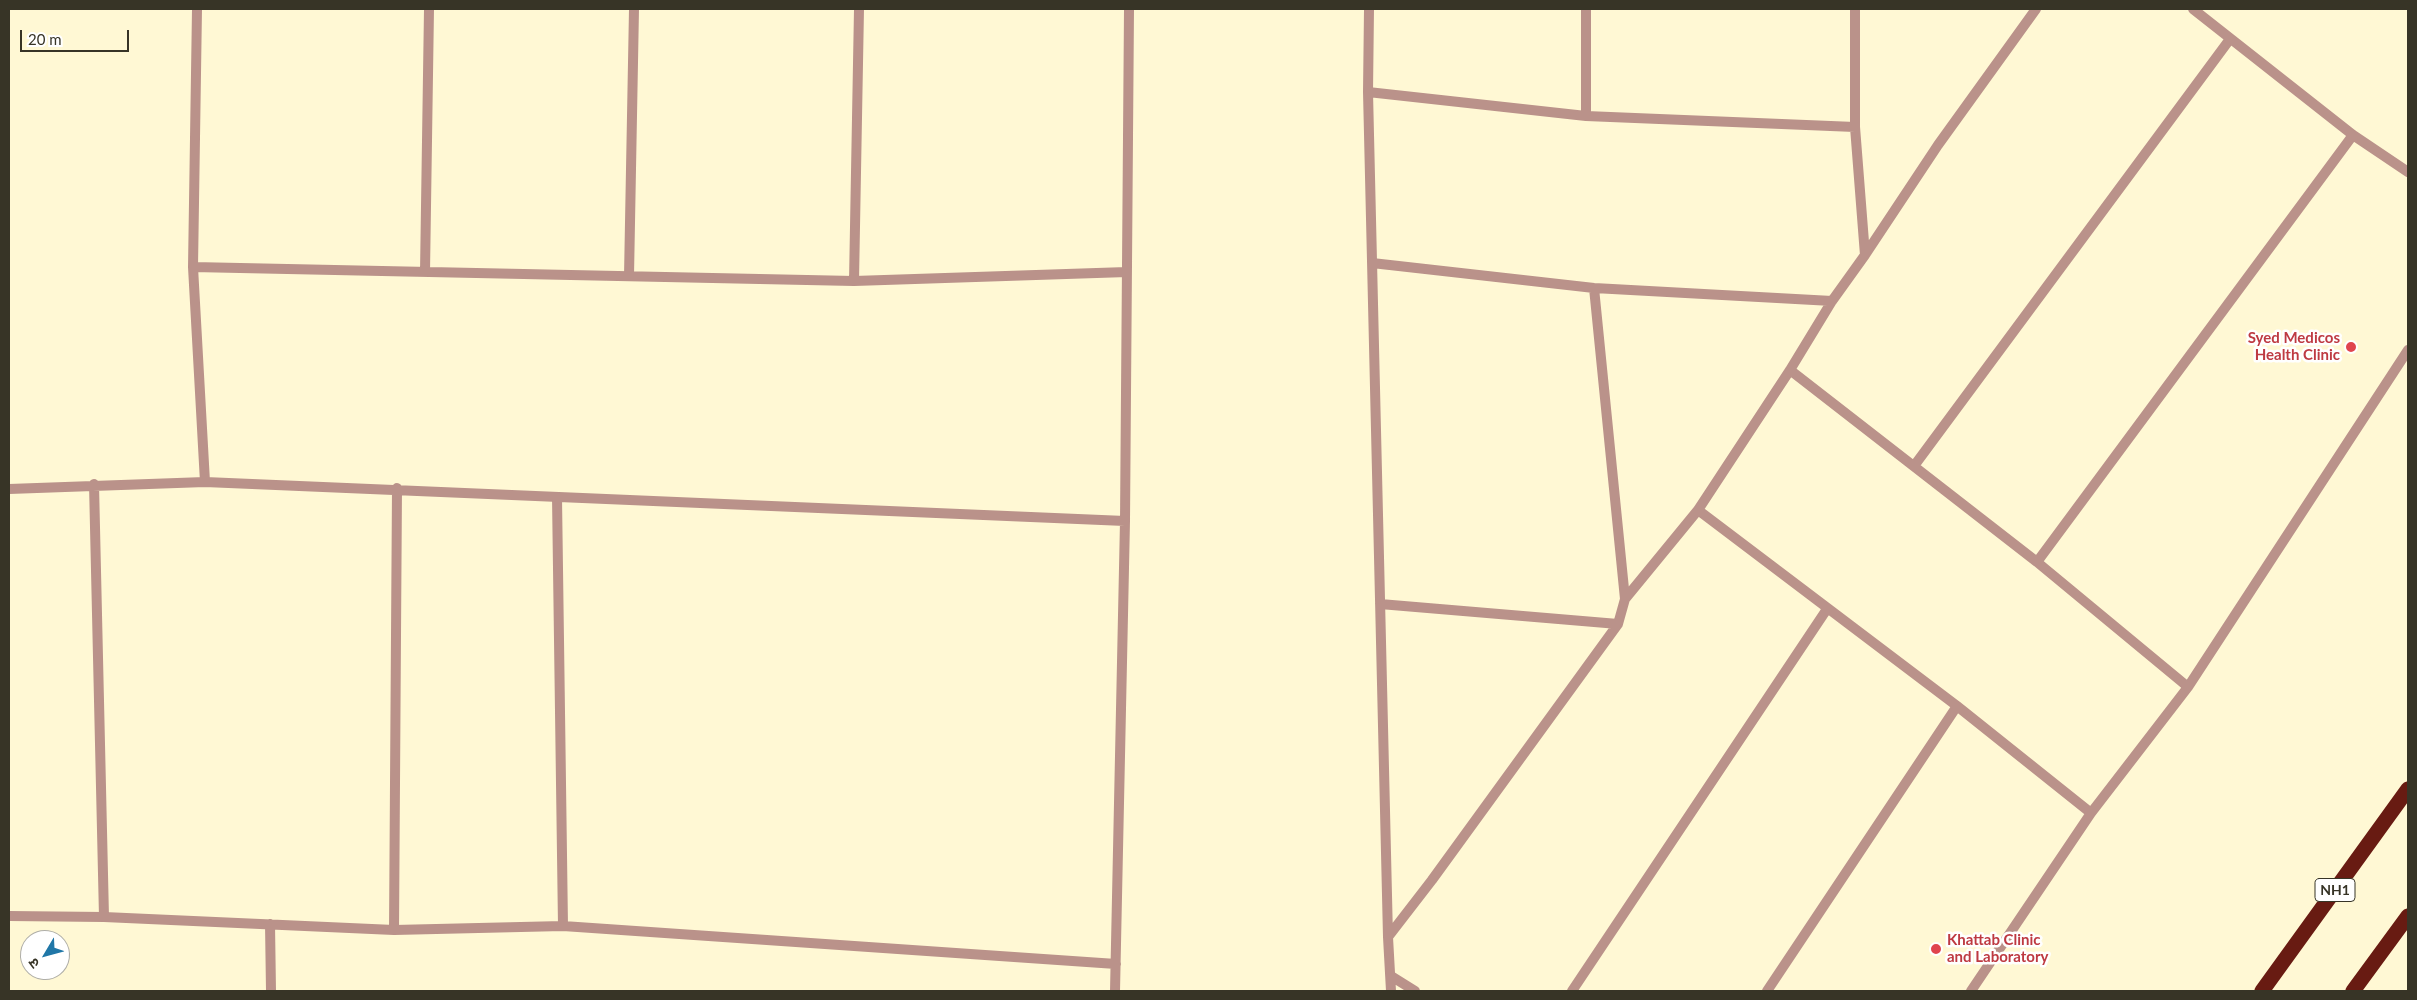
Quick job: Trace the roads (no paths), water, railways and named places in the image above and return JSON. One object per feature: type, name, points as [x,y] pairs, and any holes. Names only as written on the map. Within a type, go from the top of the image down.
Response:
[{"type":"highway","name":"NH1","points":[[2262,991],[2408,789]]},
{"type":"highway","points":[[2353,991],[2408,916]]},
{"type":"street","points":[[197,9],[193,267],[205,482]]},
{"type":"street","points":[[425,272],[429,9]]},
{"type":"street","points":[[629,276],[634,9]]},
{"type":"street","points":[[854,281],[859,9]]},
{"type":"street","points":[[1115,991],[1125,521],[1129,9]]},
{"type":"street","points":[[1369,9],[1368,92],[1388,937],[1391,991]]},
{"type":"street","points":[[1586,9],[1586,116]]},
{"type":"street","points":[[1854,9],[1855,128],[1865,255]]},
{"type":"street","points":[[1625,599],[1698,510],[1790,370],[1832,301],[1938,145],[2036,9]]},
{"type":"street","points":[[2193,9],[2353,135],[2408,172]]},
{"type":"street","points":[[1914,466],[2230,39]]},
{"type":"street","points":[[1368,92],[1586,116],[1855,128]]},
{"type":"street","points":[[2037,562],[2353,135]]},
{"type":"street","points":[[1372,263],[1594,288],[1832,301]]},
{"type":"street","points":[[193,267],[854,281],[1127,272]]},
{"type":"street","points":[[1388,937],[1432,880],[1618,624],[1625,599],[1594,288]]},
{"type":"street","points":[[1971,991],[2091,813],[2188,687],[2408,350]]},
{"type":"street","points":[[1790,370],[2037,562],[2188,687]]},
{"type":"street","points":[[9,488],[205,482],[397,488],[557,497],[1125,521]]},
{"type":"street","points":[[94,484],[104,917]]},
{"type":"street","points":[[394,930],[397,488]]},
{"type":"street","points":[[557,497],[563,926]]},
{"type":"street","points":[[1698,510],[1957,706],[2091,813]]},
{"type":"street","points":[[1380,604],[1618,624]]},
{"type":"street","points":[[1572,991],[1827,609]]},
{"type":"street","points":[[1767,991],[1957,706]]},
{"type":"street","points":[[9,916],[104,917],[394,930],[563,926],[1116,964]]},
{"type":"street","points":[[270,924],[271,991]]},
{"type":"street","points":[[1391,976],[1415,991]]},
{"type":"place","name":"Syed Medicos Health Clinic","points":[[2351,347]]},
{"type":"place","name":"Khattab Clinic and Laboratory","points":[[1936,949]]}]
